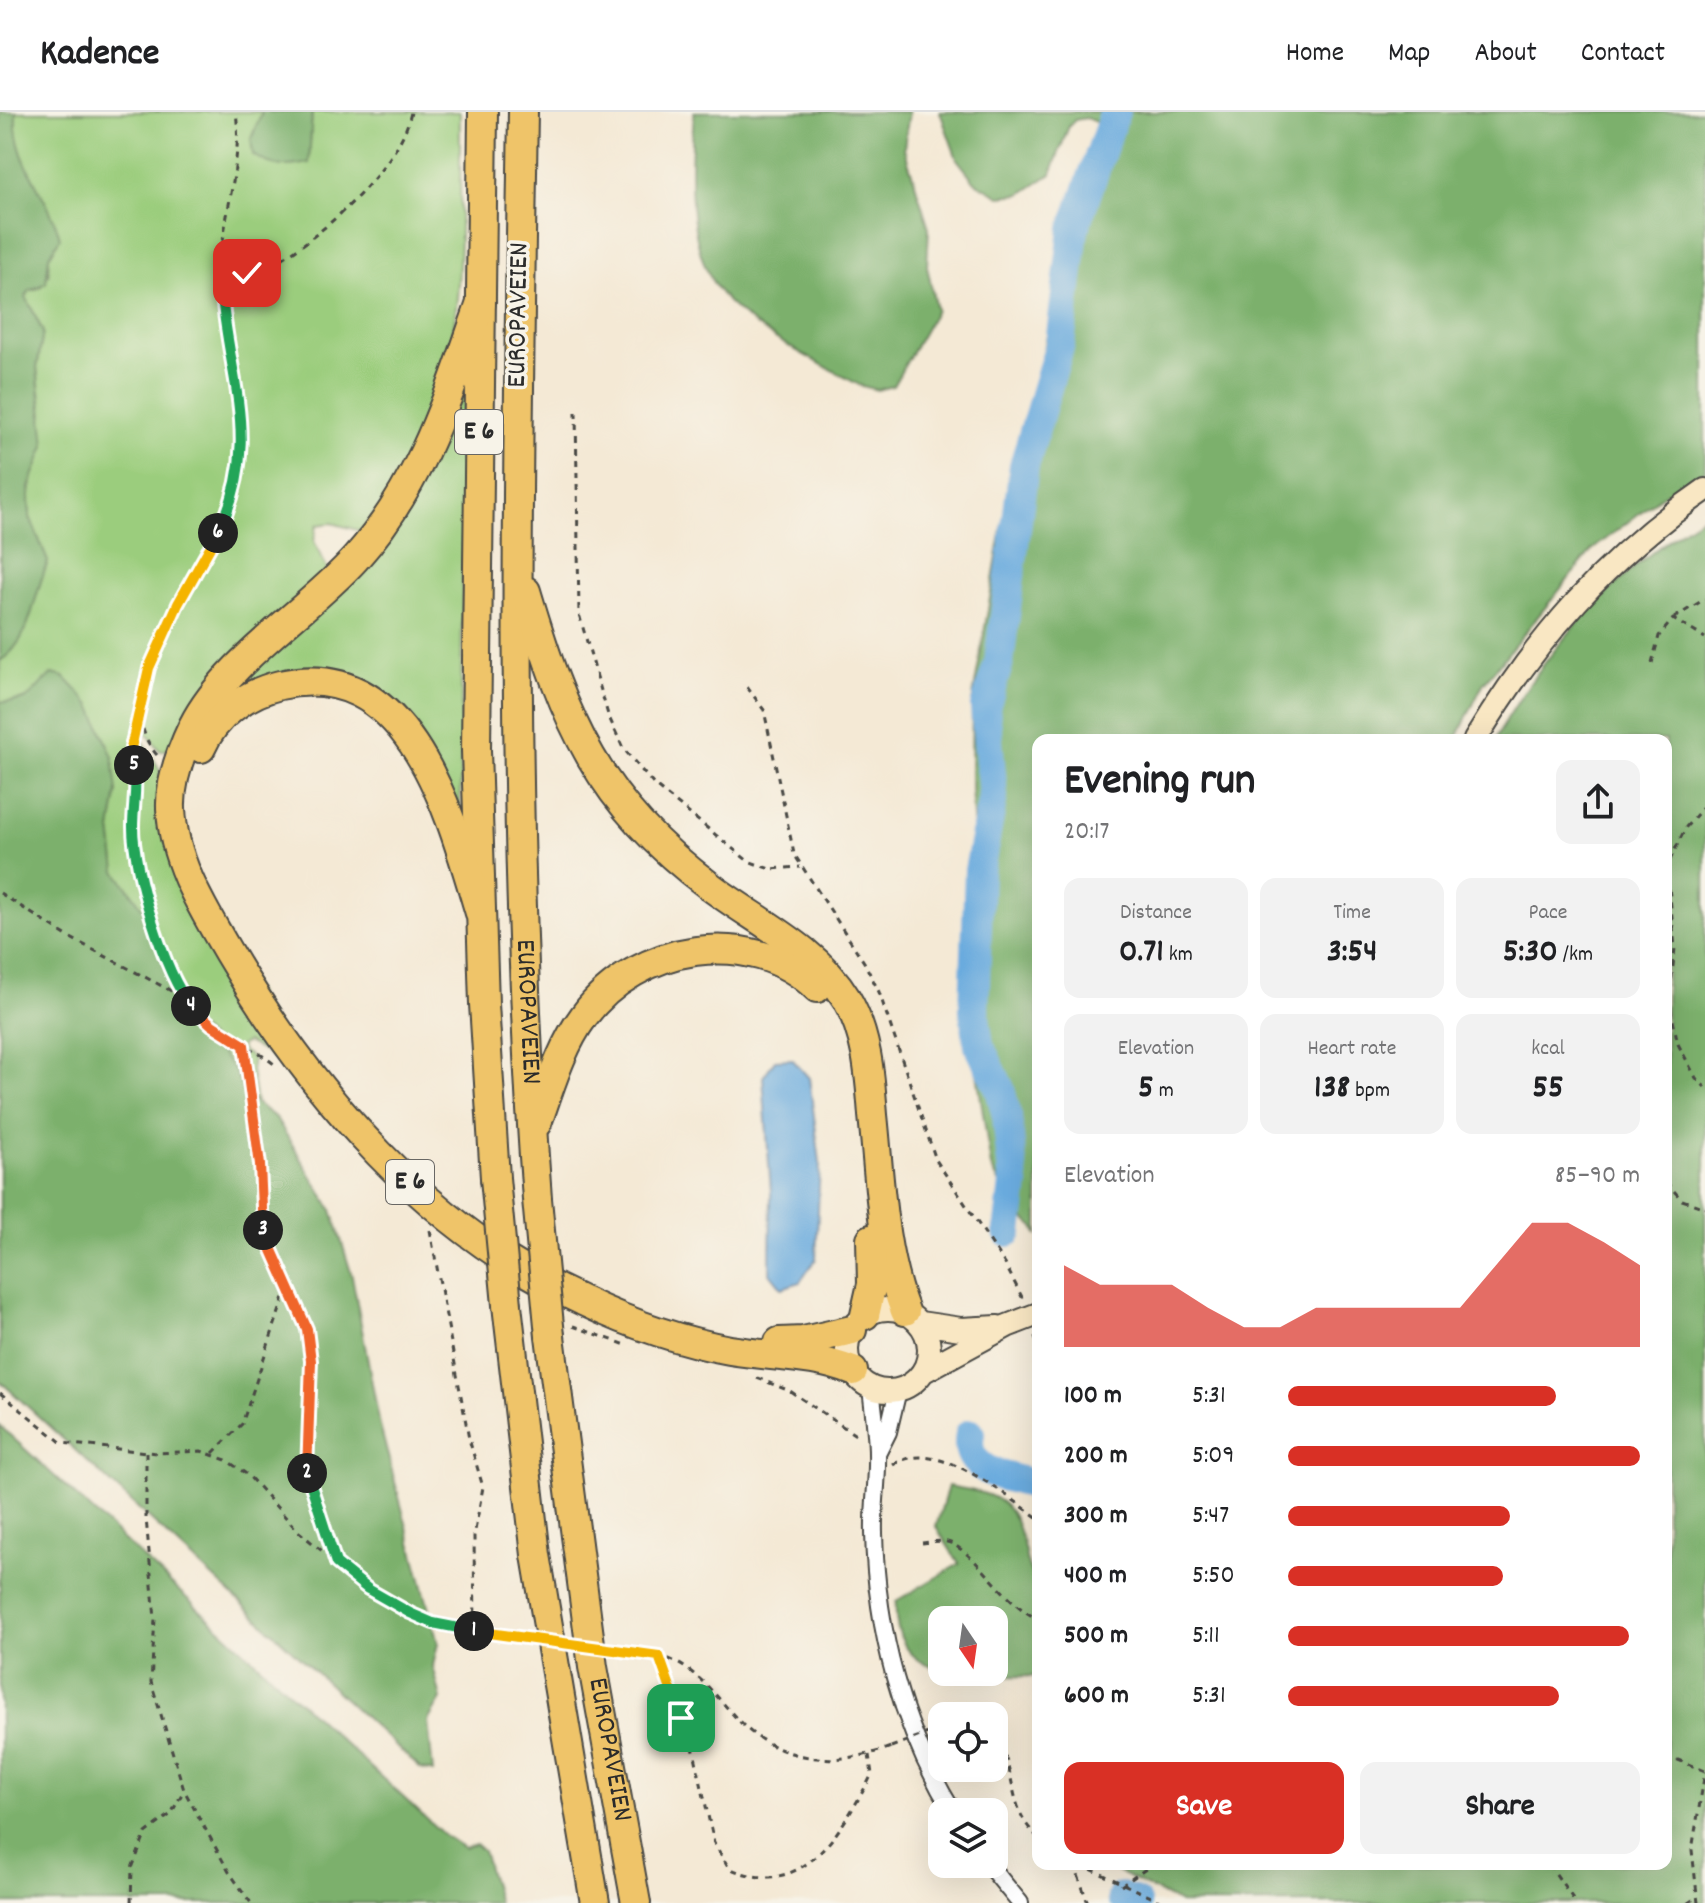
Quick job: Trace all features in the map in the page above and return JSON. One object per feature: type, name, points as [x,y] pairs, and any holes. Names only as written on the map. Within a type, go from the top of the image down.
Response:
[{"type":"highway","name":"EUROPAVEIEN","points":[[483,112],[476,750],[480,913],[495,1178],[536,1555],[595,1903]]},
{"type":"highway","name":"EUROPAVEIEN","points":[[523,112],[517,561],[521,914],[532,1135],[550,1336],[593,1667],[636,1903]]},
{"type":"highway","name":"E 6","points":[[481,303],[441,420],[412,481],[393,512],[330,585],[255,654],[207,704],[177,768],[171,805],[173,827],[186,874],[200,905],[246,982],[298,1058],[395,1168],[461,1227],[524,1271],[635,1324],[727,1349],[805,1357],[862,1379]]},
{"type":"highway","name":"E 6","points":[[517,561],[560,696],[582,746],[611,791],[678,861],[803,951],[835,981],[847,1000],[866,1052],[889,1262],[913,1317]]},
{"type":"highway","name":"E 6","points":[[480,913],[449,810],[432,772],[400,727],[363,697],[329,684],[309,682],[269,688],[226,714],[209,731],[198,754],[184,771],[179,810],[187,851],[209,903],[242,961],[326,1080],[429,1188],[541,1270],[649,1316],[733,1339],[803,1341],[858,1323],[870,1301],[873,1264],[853,1066],[832,1006],[814,985],[790,966],[752,952],[712,949],[668,957],[622,979],[601,995],[572,1035],[532,1135]]},
{"type":"main road","points":[[1479,734],[1520,670],[1574,601],[1636,542],[1705,490]]},
{"type":"main road","points":[[1007,1326],[961,1329],[885,1308],[858,1323],[847,1351],[862,1379],[898,1390],[908,1386],[924,1371],[1007,1326],[1032,1316]]},
{"type":"main road","points":[[913,1317],[930,1346],[924,1371]]},
{"type":"street","points":[[862,1379],[878,1452],[874,1533],[884,1630],[907,1717],[946,1798]]},
{"type":"street","points":[[878,1452],[888,1432],[898,1390]]},
{"type":"street","points":[[999,1878],[1020,1903]]},
{"type":"path","points":[[236,112],[237,152],[222,255],[222,295],[240,396],[242,430],[238,474],[226,517],[156,650],[144,683],[140,717],[131,748],[136,776],[134,834],[160,941],[175,985],[212,1025],[244,1045],[260,1165],[262,1224],[289,1284],[309,1344],[307,1473],[336,1563]]},
{"type":"path","points":[[222,295],[245,275],[272,264],[323,230],[350,204],[396,149],[408,127],[411,112]]},
{"type":"path","points":[[576,412],[579,614],[608,715],[623,748],[654,785],[748,861],[770,869],[800,867]]},
{"type":"path","points":[[1652,663],[1659,636],[1673,619],[1705,599]]},
{"type":"path","points":[[1673,619],[1705,638]]},
{"type":"path","points":[[747,687],[764,710],[785,817],[800,867],[851,942],[879,992],[936,1160],[1005,1264],[1032,1316]]},
{"type":"path","points":[[140,717],[153,751],[177,768]]},
{"type":"path","points":[[1672,856],[1686,827],[1705,805]]},
{"type":"path","points":[[0,893],[67,936],[185,998]]},
{"type":"path","points":[[1672,917],[1675,948],[1672,968]]},
{"type":"path","points":[[1672,1021],[1678,1044],[1696,1078],[1705,1087]]},
{"type":"path","points":[[1672,1189],[1682,1200],[1705,1208]]},
{"type":"path","points":[[429,1227],[469,1439],[483,1487],[474,1536],[475,1631]]},
{"type":"path","points":[[213,1453],[242,1424],[289,1284]]},
{"type":"path","points":[[0,1393],[62,1443],[146,1452],[213,1453],[248,1475],[298,1531],[368,1589],[433,1623],[659,1656],[690,1670],[745,1726],[772,1745],[814,1759],[844,1760],[869,1755],[928,1733]]},
{"type":"path","points":[[812,1406],[878,1452],[889,1465],[908,1458],[948,1462],[998,1489],[1032,1514]]},
{"type":"path","points":[[146,1452],[146,1518],[155,1619],[151,1682],[184,1790],[229,1872],[251,1903]]},
{"type":"path","points":[[922,1543],[940,1541],[952,1544],[1003,1594],[1032,1615]]},
{"type":"path","points":[[659,1656],[694,1747],[714,1843],[729,1868],[763,1876],[788,1873],[813,1863],[867,1784],[872,1774],[869,1755]]},
{"type":"path","points":[[1672,1758],[1705,1772],[1692,1850],[1697,1900],[1688,1903]]},
{"type":"path","points":[[1008,1770],[1019,1815],[1032,1830]]},
{"type":"path","points":[[131,1903],[132,1868],[146,1833],[171,1814],[184,1790]]},
{"type":"path","points":[[1076,1870],[1088,1903]]},
{"type":"path","points":[[1091,1870],[1164,1903]]},
{"type":"path","points":[[1121,1886],[1144,1870]]},
{"type":"path","points":[[1553,1870],[1576,1903]]},
{"type":"green space","points":[[0,112],[16,112],[16,130],[25,162],[60,238],[49,256],[46,283],[29,291],[26,297],[43,332],[37,368],[45,446],[29,487],[30,517],[48,562],[26,629],[11,652],[0,661]]},
{"type":"green space","points":[[16,112],[262,112],[251,139],[309,163],[312,112],[460,112],[460,244],[453,332],[433,417],[415,457],[361,531],[332,523],[317,525],[314,541],[328,571],[169,749],[160,751],[148,734],[141,738],[160,770],[161,803],[289,1059],[279,1061],[247,1042],[241,1045],[242,1051],[253,1058],[251,1070],[256,1103],[212,1041],[173,1000],[149,917],[116,872],[111,830],[117,792],[44,680],[37,694],[20,702],[0,702],[0,661],[11,652],[25,629],[48,562],[30,517],[29,501],[43,414],[37,368],[43,332],[26,297],[29,291],[40,288],[49,274],[49,256],[55,245],[56,233],[48,206],[18,149]]},
{"type":"green space","points":[[262,112],[312,112],[309,163],[280,166],[253,155],[251,139]]},
{"type":"green space","points":[[694,112],[909,112],[904,148],[929,228],[927,266],[936,310],[893,386],[877,390],[859,385],[792,348],[744,316],[715,285],[704,263],[693,213],[691,161]]},
{"type":"green space","points":[[940,112],[1705,112],[1705,470],[1660,497],[1592,550],[1483,684],[1459,734],[1032,734],[1032,1225],[1014,1210],[991,1167],[971,1033],[968,943],[975,845],[971,788],[972,703],[1002,528],[1071,234],[1103,125],[1086,118],[1075,120],[1069,126],[1051,174],[1021,194],[1000,196],[975,182],[957,159]]},
{"type":"green space","points":[[464,393],[460,819],[367,690],[236,696],[233,685],[314,610]]},
{"type":"green space","points":[[1705,515],[1705,1903],[1180,1903],[1114,1870],[1672,1870],[1672,734],[1499,734],[1560,643],[1613,586]]},
{"type":"green space","points":[[52,674],[64,677],[91,705],[113,757],[117,792],[111,830],[116,871],[149,917],[178,1010],[212,1041],[236,1073],[244,1094],[276,1118],[332,1210],[352,1276],[380,1426],[438,1643],[433,1666],[441,1699],[428,1721],[433,1772],[421,1769],[0,1381],[0,702],[27,698]]},
{"type":"green space","points":[[0,1426],[444,1835],[464,1848],[475,1844],[483,1851],[498,1903],[0,1903]]},
{"type":"green space","points":[[948,1486],[981,1493],[1002,1502],[1015,1520],[1032,1573],[1032,1676],[1008,1676],[1008,1606],[928,1606],[928,1665],[907,1648],[898,1628],[896,1601],[959,1564],[936,1527]]},
{"type":"water","points":[[792,1059],[809,1078],[820,1162],[816,1259],[800,1282],[782,1288],[770,1273],[771,1193],[763,1077],[775,1060]]},
{"type":"waterway","points":[[1008,1232],[1014,1184],[1007,1116],[1000,1089],[979,1045],[974,1010],[979,871],[993,796],[985,707],[999,662],[1024,466],[1060,344],[1074,229],[1115,112]]},
{"type":"waterway","points":[[970,1434],[969,1447],[980,1465],[1001,1476],[1032,1484]]},
{"type":"waterway","points":[[1122,1897],[1136,1903]]},
{"type":"route","points":[[247,273],[222,295],[225,329],[240,396],[242,430],[238,474],[226,517],[178,604],[144,683],[140,717],[131,748],[136,776],[133,826],[150,906],[175,985],[201,1016],[244,1045],[262,1184],[262,1224],[307,1329],[311,1361],[306,1448],[311,1488],[330,1536],[336,1563],[387,1601],[433,1623],[451,1627],[659,1656],[681,1718]]}]
